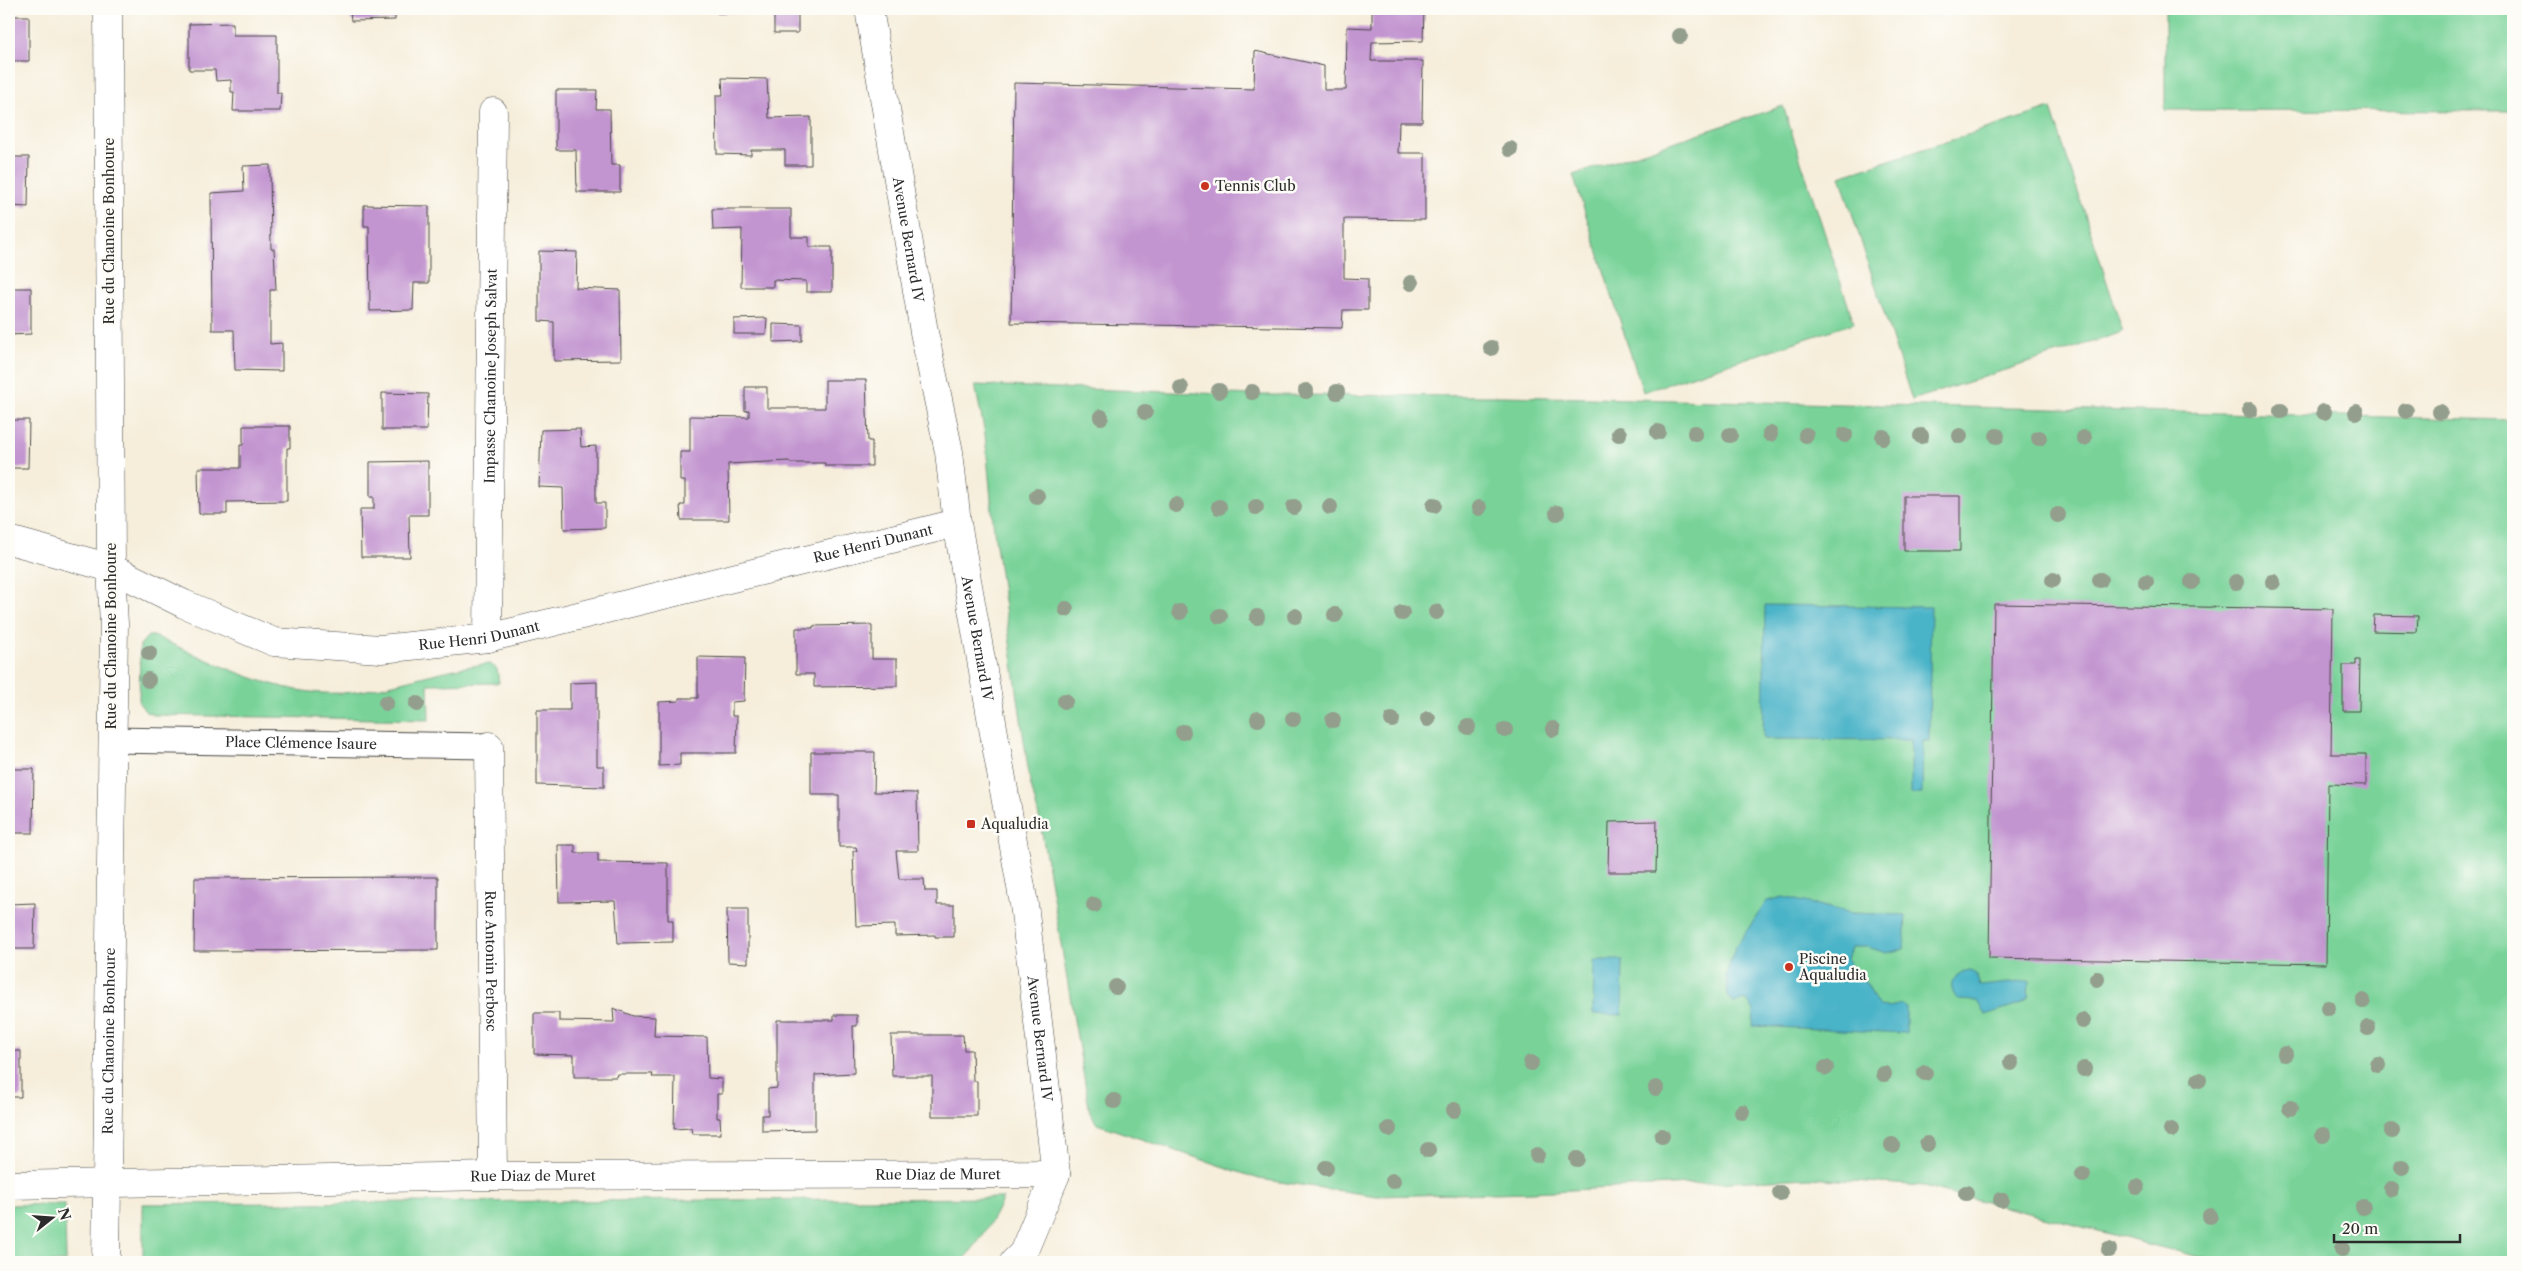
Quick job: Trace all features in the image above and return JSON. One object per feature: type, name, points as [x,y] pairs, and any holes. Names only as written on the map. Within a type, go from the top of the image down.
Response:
[{"type":"street","name":"Rue du Chanoine Bonhoure","points":[[106,1262],[114,624],[111,568],[108,9]]},
{"type":"street","name":"Avenue Bernard IV","points":[[869,9],[922,322],[949,452],[957,523],[1024,904],[1056,1174],[1023,1253],[1014,1262]]},
{"type":"street","name":"Impasse Chanoine Joseph Salvat","points":[[488,638],[493,112]]},
{"type":"street","name":"Rue Henri Dunant","points":[[9,540],[111,568],[184,604],[274,642],[381,649],[488,638],[957,523]]},
{"type":"street","name":"Rue Antonin Perbosc","points":[[489,746],[493,1176]]},
{"type":"street","name":"Rue Diaz de Muret","points":[[9,1185],[107,1185],[493,1176],[1056,1174]]},
{"type":"lane","name":"Place Clémence Isaure","points":[[112,740],[489,746]]},
{"type":"green space","points":[[2165,9],[2513,9],[2513,111],[2165,110]]},
{"type":"green space","points":[[1783,106],[1854,323],[1643,392],[1573,175]]},
{"type":"green space","points":[[2051,108],[2123,332],[1912,400],[1840,176]]},
{"type":"green space","name":"Piscine Aqualudia","points":[[975,385],[1255,395],[1505,396],[2513,420],[2513,1262],[2218,1262],[1923,1186],[1810,1178],[1532,1192],[1377,1196],[1259,1179],[1097,1124],[1090,1113],[1040,821],[1030,782],[994,531],[985,434]]},
{"type":"green space","points":[[148,636],[154,636],[257,680],[311,692],[339,693],[367,690],[443,671],[490,664],[497,669],[499,683],[428,684],[429,720],[154,715],[146,712],[139,703],[140,645]]},
{"type":"green space","points":[[1003,1198],[985,1232],[961,1262],[143,1262],[143,1204]]},
{"type":"green space","points":[[65,1204],[66,1262],[9,1262],[9,1205]]},
{"type":"water","points":[[1765,605],[1931,607],[1929,741],[1923,741],[1922,794],[1911,794],[1911,740],[1763,739]]},
{"type":"water","points":[[1783,897],[1852,913],[1906,915],[1904,949],[1886,953],[1868,947],[1851,947],[1847,959],[1853,969],[1865,981],[1879,1006],[1889,1007],[1902,1004],[1906,1007],[1906,1033],[1753,1026],[1754,1010],[1746,1000],[1734,1003],[1728,996],[1726,974],[1735,948],[1767,901]]},
{"type":"water","points":[[1594,960],[1623,960],[1622,1015],[1593,1014]]},
{"type":"water","points":[[1970,971],[1976,974],[1980,986],[2029,981],[2028,998],[2019,1004],[1985,1015],[1977,1001],[1958,1000],[1952,990],[1955,978]]},
{"type":"building","points":[[350,9],[395,9],[395,20],[351,21]]},
{"type":"building","points":[[717,9],[798,9],[798,33],[774,33],[774,13],[717,13]]},
{"type":"building","name":"Tennis Club","points":[[1372,9],[1424,9],[1423,41],[1372,42],[1371,61],[1423,61],[1422,122],[1399,122],[1398,153],[1425,153],[1425,220],[1344,219],[1344,278],[1368,279],[1368,310],[1343,310],[1342,328],[1011,323],[1014,83],[1254,89],[1255,51],[1324,66],[1324,90],[1346,90],[1347,27],[1372,28]]},
{"type":"building","points":[[9,16],[29,16],[29,61],[9,61]]},
{"type":"building","points":[[233,23],[233,35],[277,35],[277,93],[281,93],[280,111],[233,111],[234,92],[231,92],[231,80],[216,81],[215,70],[189,70],[189,24]]},
{"type":"building","points":[[722,78],[767,79],[769,118],[811,117],[811,165],[785,165],[785,150],[751,150],[751,155],[717,154],[716,95],[723,95]]},
{"type":"building","points":[[556,90],[597,90],[596,109],[610,109],[611,165],[620,165],[620,192],[577,192],[576,150],[556,150]]},
{"type":"building","points":[[9,157],[29,157],[28,207],[9,206]]},
{"type":"building","points":[[270,165],[271,249],[274,249],[276,290],[270,290],[270,344],[282,343],[282,371],[235,370],[234,330],[212,330],[211,193],[244,191],[243,166]]},
{"type":"building","points":[[364,205],[429,206],[429,283],[414,283],[413,310],[370,311],[369,226],[364,226]]},
{"type":"building","points":[[712,209],[791,209],[791,237],[809,237],[809,247],[832,247],[832,292],[806,292],[806,281],[773,280],[773,287],[741,287],[742,229],[713,230]]},
{"type":"building","points":[[539,251],[577,252],[576,288],[620,290],[621,360],[554,361],[554,322],[539,321]]},
{"type":"building","points":[[9,288],[31,288],[31,334],[9,335]]},
{"type":"building","points":[[767,318],[766,334],[734,334],[734,319]]},
{"type":"building","points":[[773,324],[802,325],[802,341],[773,342]]},
{"type":"building","points":[[825,380],[866,380],[868,441],[872,441],[872,466],[825,466],[825,463],[790,463],[789,461],[728,464],[729,520],[681,520],[680,505],[685,505],[685,481],[680,481],[680,452],[690,452],[690,416],[749,417],[749,410],[745,411],[745,387],[767,387],[767,408],[825,408]]},
{"type":"building","points":[[382,393],[428,394],[427,430],[382,430]]},
{"type":"building","points":[[9,420],[29,420],[28,468],[9,468]]},
{"type":"building","points":[[243,426],[290,426],[290,448],[287,448],[287,501],[227,502],[227,514],[199,514],[198,468],[240,468],[240,445],[243,445]]},
{"type":"building","points":[[580,429],[581,447],[596,446],[596,503],[605,503],[605,528],[564,529],[563,488],[539,487],[541,430]]},
{"type":"building","points":[[428,461],[428,515],[409,515],[410,557],[361,557],[360,509],[374,509],[374,497],[370,497],[370,462]]},
{"type":"building","points":[[1904,496],[1960,496],[1960,551],[1904,551]]},
{"type":"building","points":[[1994,604],[2333,609],[2331,754],[2366,754],[2366,785],[2328,784],[2326,964],[1989,958]]},
{"type":"building","points":[[2374,615],[2418,616],[2417,632],[2373,631]]},
{"type":"building","points":[[872,625],[872,659],[897,659],[897,686],[814,687],[814,674],[796,674],[796,628]]},
{"type":"building","points":[[698,657],[745,658],[744,701],[732,702],[732,716],[737,716],[736,753],[680,753],[680,765],[659,766],[659,702],[679,701],[679,698],[698,698]]},
{"type":"building","points":[[2356,660],[2360,660],[2359,711],[2343,711],[2343,665],[2356,665]]},
{"type":"building","points":[[597,682],[597,766],[604,766],[604,787],[537,785],[537,710],[570,710],[570,683]]},
{"type":"building","points":[[811,752],[875,752],[874,792],[917,793],[918,851],[896,851],[899,879],[924,879],[925,891],[937,891],[937,905],[954,905],[954,937],[935,937],[935,935],[895,936],[895,925],[856,926],[853,851],[857,851],[856,847],[839,847],[839,795],[811,795]]},
{"type":"building","points":[[9,769],[34,769],[33,833],[9,833]]},
{"type":"building","points":[[1657,821],[1656,872],[1608,872],[1609,822]]},
{"type":"building","points":[[558,845],[575,845],[575,853],[598,853],[598,862],[668,863],[668,920],[673,920],[673,942],[618,943],[615,901],[559,902]]},
{"type":"building","points":[[438,877],[438,950],[194,951],[195,878]]},
{"type":"building","points":[[35,903],[34,949],[9,949],[9,904]]},
{"type":"building","points":[[727,909],[748,909],[748,963],[728,962]]},
{"type":"building","points":[[613,1008],[633,1016],[655,1017],[654,1036],[707,1037],[708,1078],[722,1079],[722,1094],[717,1094],[717,1118],[720,1118],[721,1134],[692,1134],[691,1128],[674,1129],[675,1077],[652,1077],[653,1074],[617,1074],[616,1077],[574,1077],[574,1055],[534,1054],[534,1013],[559,1013],[559,1021],[614,1022]]},
{"type":"building","points":[[834,1015],[857,1015],[857,1026],[853,1026],[854,1073],[815,1075],[815,1130],[762,1131],[762,1115],[768,1115],[768,1089],[777,1088],[777,1020],[834,1020]]},
{"type":"building","points":[[891,1035],[963,1035],[964,1050],[972,1050],[973,1081],[977,1081],[977,1116],[932,1116],[932,1076],[892,1076]]},
{"type":"building","points":[[9,1051],[21,1051],[21,1097],[9,1097]]},
{"type":"place","name":"Tennis Club","points":[[1205,186]]},
{"type":"place","name":"Aqualudia","points":[[971,824]]},
{"type":"place","name":"Piscine Aqualudia","points":[[1789,967]]}]
